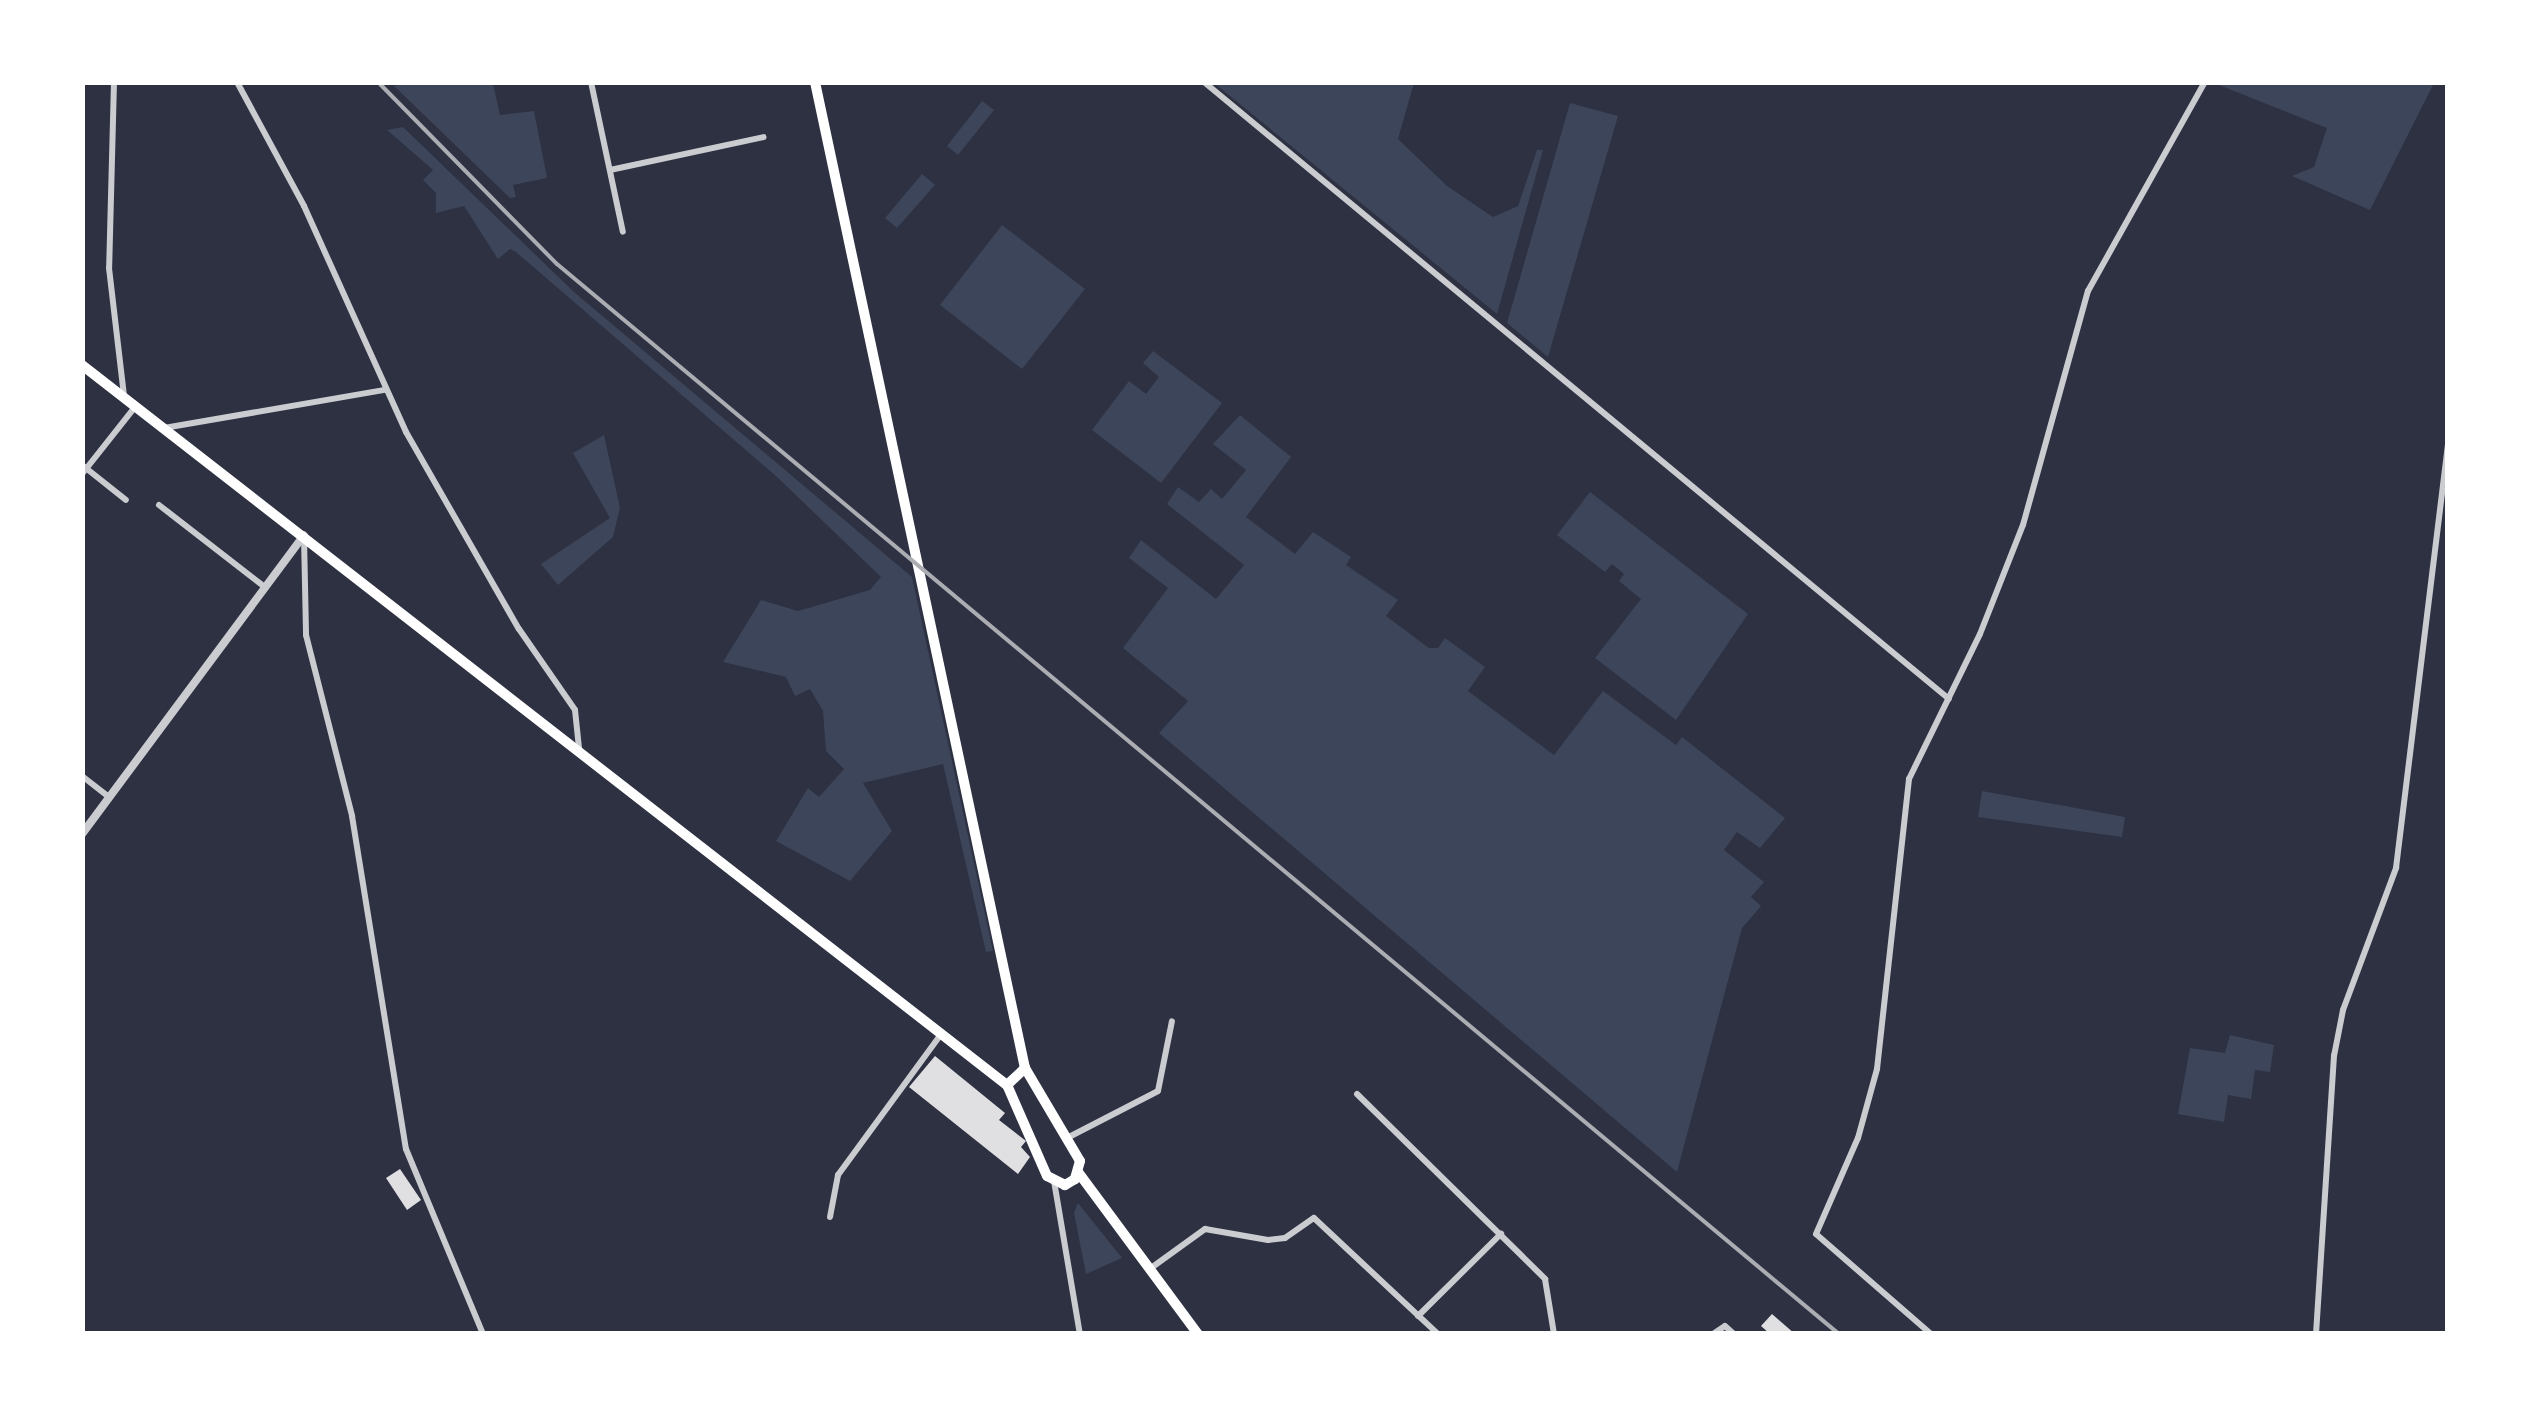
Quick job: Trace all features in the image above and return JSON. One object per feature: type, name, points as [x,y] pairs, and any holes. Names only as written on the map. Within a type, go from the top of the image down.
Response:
[{"type":"main road","points":[[82,365],[579,748],[939,1036],[1007,1085],[1054,1181],[1065,1185],[1078,1172],[1080,1160],[1025,1068],[963,760],[815,82]]},
{"type":"main road","points":[[1007,1085],[1025,1068]]},
{"type":"main road","points":[[1078,1172],[1198,1334]]},
{"type":"street","points":[[114,82],[109,268],[124,398]]},
{"type":"street","points":[[237,82],[304,206],[385,390],[519,629],[575,710],[579,748]]},
{"type":"street","points":[[591,82],[623,232]]},
{"type":"street","points":[[1204,82],[1948,699]]},
{"type":"street","points":[[1930,1334],[1816,1234],[1858,1138],[1876,1069],[1909,780],[2024,525],[2088,291],[2205,82]]},
{"type":"street","points":[[610,170],[764,137]]},
{"type":"street","points":[[163,429],[385,390]]},
{"type":"street","points":[[126,500],[84,469],[135,407]]},
{"type":"street","points":[[2316,1334],[2334,1056],[2343,1010],[2396,868],[2448,442]]},
{"type":"street","points":[[159,505],[262,585]]},
{"type":"street","points":[[82,834],[262,585],[304,535]]},
{"type":"street","points":[[304,535],[306,634],[352,816],[406,1150],[484,1334]]},
{"type":"street","points":[[82,776],[109,797]]},
{"type":"street","points":[[1066,1138],[1158,1091],[1172,1021]]},
{"type":"street","points":[[830,1216],[838,1175],[939,1036]]},
{"type":"street","points":[[1357,1094],[1546,1279],[1554,1334]]},
{"type":"street","points":[[1054,1181],[1080,1334]]},
{"type":"street","points":[[1151,1268],[1205,1229],[1268,1240],[1285,1238],[1314,1218],[1438,1334]]},
{"type":"street","points":[[1418,1316],[1500,1234]]},
{"type":"street","points":[[1712,1334],[1725,1326],[1734,1334]]},
{"type":"shaded area","points":[[412,82],[493,83],[500,115],[534,111],[547,178],[513,185],[516,197],[510,198],[394,86]]},
{"type":"shaded area","points":[[1214,83],[1414,83],[1398,139],[1447,186],[1493,217],[1518,206],[1537,150],[1543,150],[1497,314]]},
{"type":"shaded area","points":[[2214,83],[2434,83],[2370,210],[2292,176],[2314,167],[2327,128]]},
{"type":"shaded area","points":[[982,101],[994,110],[958,155],[947,146]]},
{"type":"shaded area","points":[[1570,103],[1618,116],[1548,357],[1507,323]]},
{"type":"shaded area","points":[[403,127],[574,292],[912,577],[993,951],[986,952],[943,764],[863,783],[892,831],[850,881],[776,841],[808,788],[819,797],[844,769],[826,751],[823,711],[810,689],[795,696],[786,677],[723,662],[761,600],[798,611],[870,590],[881,577],[777,477],[516,252],[510,249],[498,259],[464,206],[436,213],[436,193],[423,180],[433,170],[387,130]]},
{"type":"shaded area","points":[[922,174],[935,185],[897,228],[885,218]]},
{"type":"shaded area","points":[[1002,225],[1085,289],[1022,369],[940,305]]},
{"type":"shaded area","points":[[1153,351],[1222,403],[1161,483],[1092,430],[1129,381],[1146,394],[1159,377],[1143,363]]},
{"type":"shaded area","points":[[1240,415],[1291,457],[1246,517],[1295,554],[1313,532],[1351,557],[1346,565],[1398,600],[1386,616],[1429,648],[1438,648],[1445,638],[1485,667],[1468,691],[1554,755],[1603,691],[1676,745],[1682,737],[1785,818],[1760,848],[1737,832],[1724,850],[1764,882],[1751,897],[1761,906],[1742,928],[1677,1172],[1159,733],[1188,701],[1123,648],[1168,588],[1129,558],[1141,540],[1216,599],[1244,565],[1167,504],[1178,487],[1199,502],[1211,489],[1222,499],[1246,470],[1213,444]]},
{"type":"shaded area","points":[[604,435],[620,508],[613,537],[558,585],[541,564],[610,518],[573,453]]},
{"type":"shaded area","points":[[1590,492],[1748,614],[1676,720],[1595,658],[1641,599],[1619,581],[1624,574],[1612,564],[1605,572],[1557,535]]},
{"type":"shaded area","points":[[1982,791],[2125,817],[2122,837],[1978,817]]},
{"type":"shaded area","points":[[2230,1035],[2274,1045],[2270,1072],[2255,1070],[2251,1099],[2228,1095],[2224,1122],[2178,1114],[2190,1048],[2225,1053]]},
{"type":"shaded area","points":[[1078,1203],[1122,1258],[1086,1274],[1074,1213]]},
{"type":"building","points":[[935,1056],[1005,1113],[999,1120],[1026,1141],[1021,1147],[1030,1157],[1018,1174],[909,1087]]},
{"type":"building","points":[[400,1169],[421,1200],[407,1210],[386,1178]]},
{"type":"building","points":[[1772,1314],[1795,1334],[1770,1334],[1761,1326]]},
{"type":"railway","points":[[378,82],[557,264],[1839,1334]]}]
